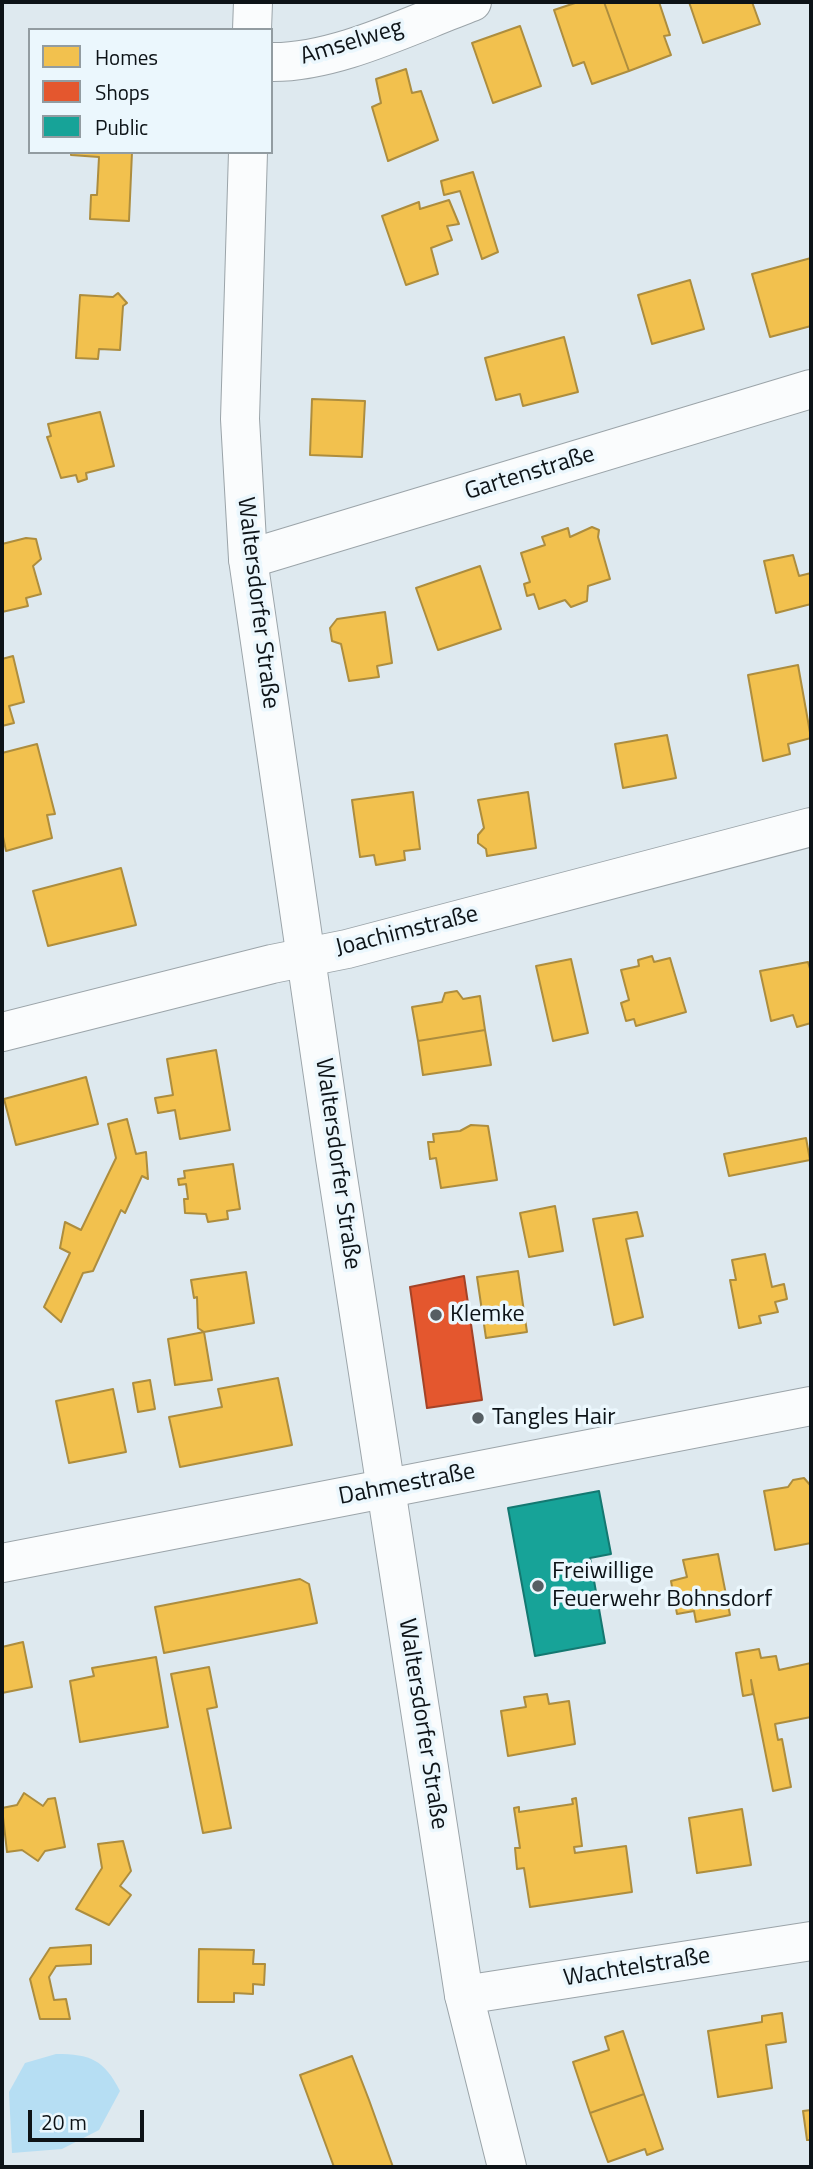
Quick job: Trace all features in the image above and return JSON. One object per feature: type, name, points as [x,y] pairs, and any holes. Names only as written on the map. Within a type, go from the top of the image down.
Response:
[{"type":"street","points":[[252,28],[253,2]]},
{"type":"street","name":"Amselweg","points":[[273,62],[289,62],[362,43],[472,2]]},
{"type":"street","name":"Waltersdorfer Straße","points":[[248,154],[240,419],[248,559],[385,1489],[464,1995],[507,2167]]},
{"type":"street","name":"Gartenstraße","points":[[248,559],[811,389]]},
{"type":"street","name":"Joachimstraße","points":[[2,1032],[307,957],[811,827]]},
{"type":"street","name":"Dahmestraße","points":[[2,1563],[811,1406]]},
{"type":"street","name":"Wachtelstraße","points":[[464,1995],[811,1941]]},
{"type":"shaded area","points":[[56,2054],[79,2055],[95,2061],[108,2072],[120,2091],[99,2130],[62,2149],[12,2153],[9,2092],[25,2063]]},
{"type":"building: Homes","points":[[578,2],[604,2],[629,71],[592,84],[584,62],[573,66],[554,10]]},
{"type":"building: Homes","points":[[604,2],[659,2],[670,35],[664,36],[671,55],[629,71]]},
{"type":"building: Homes","points":[[689,2],[752,2],[760,24],[703,43]]},
{"type":"building: Homes","points":[[520,26],[541,86],[493,103],[472,43]]},
{"type":"building: Homes","points":[[406,69],[412,93],[421,91],[438,140],[388,161],[372,107],[381,103],[376,79]]},
{"type":"building: Homes","points":[[132,154],[129,221],[90,219],[91,195],[97,195],[99,157],[71,155]]},
{"type":"building: Homes","points":[[473,172],[498,252],[482,259],[460,191],[444,195],[441,181]]},
{"type":"building: Homes","points":[[449,200],[459,224],[447,226],[452,240],[431,248],[438,274],[406,285],[382,216],[419,202],[420,209]]},
{"type":"building: Homes","points":[[811,258],[811,326],[770,337],[752,274]]},
{"type":"building: Homes","points":[[690,280],[704,329],[652,344],[638,295]]},
{"type":"building: Homes","points":[[118,293],[127,303],[123,306],[120,350],[99,349],[98,359],[76,358],[80,295],[113,297]]},
{"type":"building: Homes","points":[[564,337],[578,392],[523,406],[520,394],[496,400],[485,358]]},
{"type":"building: Homes","points":[[312,399],[365,401],[362,457],[310,455]]},
{"type":"building: Homes","points":[[100,412],[114,466],[86,473],[87,479],[78,482],[76,475],[61,478],[47,437],[51,436],[48,424]]},
{"type":"building: Homes","points":[[592,527],[599,530],[598,537],[610,579],[588,586],[587,601],[571,607],[565,600],[539,609],[534,594],[527,596],[524,584],[530,582],[521,553],[545,545],[542,537],[568,528],[570,537]]},
{"type":"building: Homes","points":[[26,538],[36,539],[41,559],[33,566],[41,594],[26,598],[28,606],[2,612],[2,544]]},
{"type":"building: Homes","points":[[793,555],[799,576],[811,573],[811,604],[776,613],[764,561]]},
{"type":"building: Homes","points":[[480,566],[501,629],[438,650],[416,588]]},
{"type":"building: Homes","points":[[385,612],[392,663],[377,666],[379,677],[349,681],[341,644],[332,641],[330,628],[337,619]]},
{"type":"building: Homes","points":[[13,656],[24,702],[9,706],[14,723],[2,726],[2,659]]},
{"type":"building: Homes","points":[[798,665],[811,738],[788,744],[790,754],[763,761],[748,675]]},
{"type":"building: Homes","points":[[667,735],[676,778],[623,788],[615,744]]},
{"type":"building: Homes","points":[[37,744],[55,814],[47,815],[52,838],[6,851],[2,832],[2,753]]},
{"type":"building: Homes","points":[[413,792],[420,849],[404,851],[405,860],[376,865],[374,855],[360,857],[352,800]]},
{"type":"building: Homes","points":[[528,792],[536,848],[487,856],[486,849],[478,843],[478,835],[484,828],[478,800]]},
{"type":"building: Homes","points":[[121,868],[136,925],[48,946],[33,891]]},
{"type":"building: Homes","points":[[652,956],[654,962],[670,958],[686,1012],[636,1026],[634,1019],[626,1021],[621,1003],[629,1000],[621,970],[639,966],[638,960]]},
{"type":"building: Homes","points":[[571,959],[588,1033],[553,1041],[536,966]]},
{"type":"building: Homes","points":[[808,962],[811,972],[811,1023],[797,1027],[793,1015],[771,1021],[760,971]]},
{"type":"building: Homes","points":[[457,991],[463,999],[480,996],[485,1030],[418,1041],[412,1007],[442,1002],[445,993]]},
{"type":"building: Homes","points":[[485,1030],[491,1065],[423,1075],[418,1041]]},
{"type":"building: Homes","points":[[216,1050],[230,1130],[180,1139],[175,1110],[158,1113],[155,1098],[173,1095],[167,1059]]},
{"type":"building: Homes","points":[[86,1077],[98,1124],[16,1145],[4,1099]]},
{"type":"building: Homes","points":[[127,1119],[136,1154],[146,1152],[148,1179],[142,1176],[125,1213],[121,1210],[93,1271],[83,1273],[61,1322],[44,1307],[70,1253],[60,1248],[65,1222],[81,1230],[116,1158],[108,1124]]},
{"type":"building: Homes","points":[[471,1125],[488,1126],[497,1180],[441,1188],[436,1158],[430,1159],[428,1142],[434,1142],[433,1134],[460,1131]]},
{"type":"building: Homes","points":[[806,1138],[810,1160],[729,1176],[724,1154]]},
{"type":"building: Homes","points":[[233,1164],[240,1209],[227,1211],[228,1219],[208,1222],[206,1214],[185,1213],[184,1199],[188,1199],[186,1184],[179,1185],[178,1179],[185,1178],[184,1171]]},
{"type":"building: Homes","points":[[555,1206],[563,1251],[529,1257],[520,1213]]},
{"type":"building: Homes","points":[[637,1212],[643,1236],[626,1239],[643,1317],[614,1325],[593,1219]]},
{"type":"building: Homes","points":[[765,1254],[772,1287],[784,1284],[787,1299],[775,1302],[778,1312],[759,1316],[761,1323],[739,1328],[730,1280],[736,1280],[732,1260]]},
{"type":"building: Homes","points":[[518,1271],[527,1332],[486,1338],[477,1277]]},
{"type":"building: Homes","points":[[246,1272],[254,1323],[204,1332],[198,1328],[197,1297],[194,1298],[191,1280]]},
{"type":"building: Homes","points":[[204,1332],[212,1380],[175,1385],[168,1339]]},
{"type":"building: Homes","points":[[278,1378],[292,1445],[180,1467],[169,1417],[222,1407],[218,1389]]},
{"type":"building: Homes","points":[[150,1380],[155,1409],[138,1412],[133,1383]]},
{"type":"building: Homes","points":[[113,1389],[126,1452],[69,1463],[56,1401]]},
{"type":"building: Homes","points":[[804,1478],[811,1486],[811,1543],[775,1550],[764,1491],[788,1487],[793,1480]]},
{"type":"building: Homes","points":[[718,1554],[730,1615],[696,1622],[694,1611],[677,1614],[671,1581],[687,1577],[683,1560]]},
{"type":"building: Homes","points":[[300,1579],[309,1584],[317,1623],[164,1653],[155,1607]]},
{"type":"building: Homes","points":[[23,1642],[32,1687],[2,1693],[2,1647]]},
{"type":"building: Homes","points":[[759,1649],[761,1658],[776,1656],[779,1670],[811,1663],[811,1717],[775,1724],[778,1740],[782,1739],[791,1787],[773,1791],[751,1680],[753,1694],[743,1696],[736,1653]]},
{"type":"building: Homes","points":[[156,1657],[168,1727],[80,1742],[70,1681],[94,1676],[92,1668]]},
{"type":"building: Homes","points":[[209,1667],[217,1707],[207,1709],[231,1828],[203,1833],[171,1674]]},
{"type":"building: Homes","points":[[547,1694],[549,1704],[569,1701],[575,1744],[508,1756],[501,1711],[526,1707],[524,1697]]},
{"type":"building: Homes","points":[[24,1793],[43,1806],[48,1799],[55,1798],[65,1847],[45,1851],[38,1861],[22,1850],[7,1852],[2,1808],[17,1805]]},
{"type":"building: Homes","points":[[576,1798],[582,1846],[574,1847],[575,1853],[626,1846],[632,1892],[530,1907],[524,1868],[517,1869],[515,1848],[520,1848],[514,1808],[519,1807],[519,1812],[573,1804],[572,1799]]},
{"type":"building: Homes","points":[[742,1809],[751,1865],[697,1873],[689,1818]]},
{"type":"building: Homes","points":[[123,1841],[131,1871],[120,1886],[131,1895],[109,1925],[76,1909],[102,1868],[98,1844]]},
{"type":"building: Homes","points":[[91,1945],[91,1964],[56,1966],[49,1977],[54,2000],[66,1999],[70,2019],[40,2019],[30,1979],[50,1948]]},
{"type":"building: Homes","points":[[199,1949],[254,1950],[253,1964],[265,1964],[264,1985],[253,1984],[253,1994],[234,1993],[234,2002],[198,2002]]},
{"type":"building: Homes","points":[[782,2013],[786,2042],[766,2045],[772,2088],[718,2097],[708,2031],[762,2022],[762,2016]]},
{"type":"building: Homes","points":[[623,2031],[644,2094],[590,2113],[573,2062],[609,2050],[605,2037]]},
{"type":"building: Homes","points":[[352,2056],[393,2167],[334,2167],[300,2075]]},
{"type":"building: Homes","points":[[644,2094],[663,2149],[647,2155],[645,2149],[608,2162],[590,2113]]},
{"type":"building: Homes","points":[[811,2110],[811,2140],[807,2140],[803,2111]]},
{"type":"building: Shops","points":[[464,1276],[482,1400],[427,1408],[410,1287]]},
{"type":"building: Public","points":[[599,1491],[611,1554],[590,1558],[605,1643],[535,1656],[508,1508]]},
{"type":"place","name":"Klemke","points":[[436,1315]]},
{"type":"place","name":"Tangles Hair","points":[[478,1418]]},
{"type":"place","name":"Freiwillige Feuerwehr Bohnsdorf","points":[[538,1586]]}]
